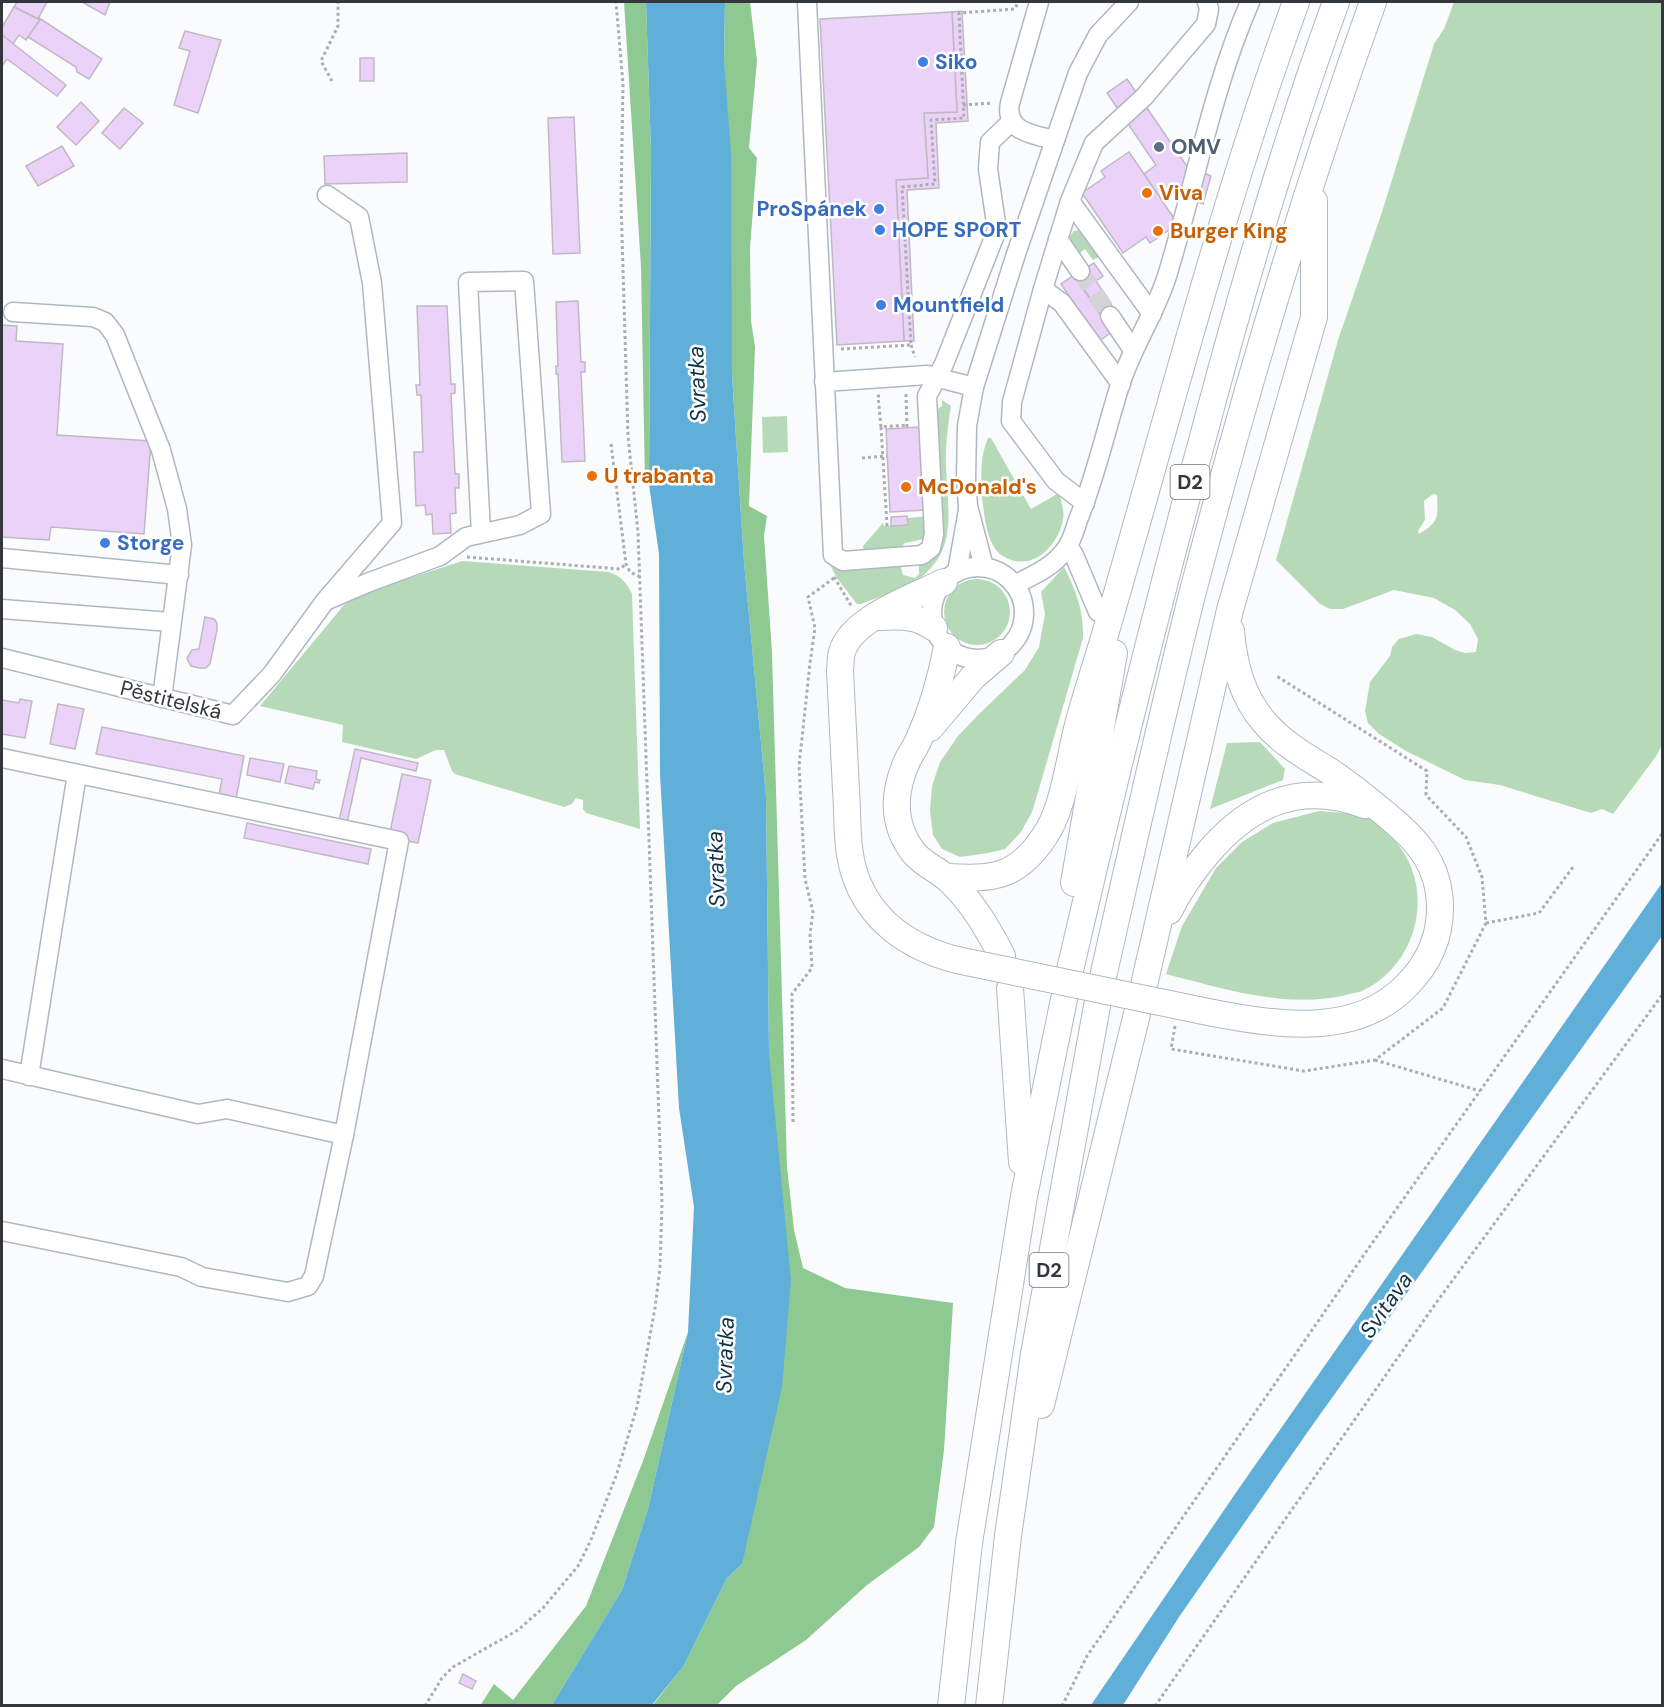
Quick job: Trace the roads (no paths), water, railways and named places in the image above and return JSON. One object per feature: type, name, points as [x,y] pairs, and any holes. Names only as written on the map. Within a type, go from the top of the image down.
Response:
[{"type":"highway","points":[[946,877],[981,879],[1001,875],[1019,866],[1051,827],[1203,287],[1277,52],[1296,2]]},
{"type":"highway","name":"D2","points":[[1122,575],[1115,648],[1065,969],[1162,588],[1240,299],[1312,67],[1336,2]]},
{"type":"highway","name":"D2","points":[[1103,977],[1192,595],[1272,308],[1345,79],[1373,2]]},
{"type":"highway","points":[[1314,177],[1314,316],[1230,610],[1146,976],[1160,930],[1182,886],[1210,850],[1241,820],[1280,800],[1308,795],[1347,799],[1383,812]]},
{"type":"highway","points":[[950,577],[873,617],[849,638],[842,652],[840,670],[849,847],[854,872],[871,906],[895,933],[922,949],[957,960],[1267,1023],[1292,1025],[1341,1020],[1364,1014],[1402,992],[1427,960],[1438,931],[1440,899],[1436,879],[1416,841],[1399,823],[1331,773],[1288,745],[1259,716],[1248,699],[1238,673],[1233,651],[1230,610]]},
{"type":"highway","points":[[873,617],[910,616],[922,620],[941,637],[941,679],[897,790],[898,822],[915,854],[946,877],[971,904],[1002,956]]},
{"type":"highway","points":[[919,739],[974,677],[1001,653]]},
{"type":"highway","points":[[1010,988],[1024,1196]]},
{"type":"highway","name":"D2","points":[[951,1706],[969,1543],[1024,1196],[1064,999]]},
{"type":"highway","name":"D2","points":[[989,1706],[1008,1536],[1034,1354],[1097,1006]]},
{"type":"highway","points":[[1008,1536],[1091,1210],[1137,1014]]},
{"type":"street","points":[[807,2],[833,555],[843,561],[922,555],[931,548],[934,534],[927,396],[938,377],[997,230],[988,169],[990,142],[1012,121]]},
{"type":"street","points":[[1039,2],[1009,107],[1012,121],[1023,132],[1055,140]]},
{"type":"street","points":[[984,567],[968,506],[966,443],[974,387],[1078,73],[1088,52],[1110,19],[1129,2]]},
{"type":"street","points":[[1085,503],[1056,480],[1011,421],[1012,402],[1058,238],[1070,201],[1094,143],[1144,97],[1206,24],[1208,2]]},
{"type":"street","points":[[1014,585],[1047,568],[1068,546],[1085,503],[1120,384],[1166,279],[1220,83],[1235,37],[1250,2]]},
{"type":"street","points":[[325,601],[393,523],[372,283],[359,217],[327,195]]},
{"type":"street","points":[[1070,201],[1152,314]]},
{"type":"street","points":[[1058,238],[1080,271]]},
{"type":"street","points":[[325,601],[440,556],[466,537],[520,525],[541,514],[524,281],[468,282],[481,533]]},
{"type":"street","points":[[1043,289],[1062,303],[1120,384]]},
{"type":"street","points":[[13,312],[93,317],[105,322],[115,335],[161,450],[177,509],[182,545],[162,698]]},
{"type":"street","points":[[1110,316],[1133,350]]},
{"type":"street","points":[[824,382],[927,375],[974,387]]},
{"type":"street","points":[[950,577],[975,567],[984,567],[1006,577],[1014,585],[1021,596],[1024,609],[1023,622],[1019,634],[1001,653],[990,657],[968,658],[957,654],[941,637],[932,616],[937,592],[950,577],[968,506]]},
{"type":"street","points":[[1068,546],[1098,612]]},
{"type":"street","points":[[2,558],[179,575]]},
{"type":"street","name":"Pěstitelská","points":[[2,658],[232,715],[272,674],[325,601]]},
{"type":"street","points":[[2,609],[171,622]]},
{"type":"street","points":[[2,758],[399,841],[344,1135],[314,1276],[308,1286],[288,1292],[202,1277],[181,1267],[2,1231]]},
{"type":"street","points":[[29,1076],[77,774]]},
{"type":"street","points":[[2,1069],[198,1114],[227,1109],[344,1135]]},
{"type":"water","name":"Svratka","points":[[646,2],[725,2],[724,60],[731,154],[732,375],[744,562],[766,796],[769,1054],[791,1280],[782,1387],[742,1564],[727,1578],[683,1667],[652,1705],[552,1705],[622,1590],[648,1509],[688,1332],[694,1207],[679,1108],[660,774],[659,554],[649,485],[651,151]]},
{"type":"water","name":"Svitava","points":[[1662,883],[1662,936],[1309,1430],[1179,1617],[1123,1705],[1091,1705],[1235,1494]]},
{"type":"tunnel","points":[[1080,271],[1110,316]]},
{"type":"place","name":"Siko","points":[[923,62]]},
{"type":"place","name":"OMV","points":[[1159,147]]},
{"type":"place","name":"Viva","points":[[1147,193]]},
{"type":"place","name":"ProSpánek","points":[[879,209]]},
{"type":"place","name":"HOPE SPORT","points":[[880,230]]},
{"type":"place","name":"Burger King","points":[[1158,231]]},
{"type":"place","name":"Mountfield","points":[[881,305]]},
{"type":"place","name":"U trabanta","points":[[592,476]]},
{"type":"place","name":"McDonald's","points":[[906,487]]},
{"type":"place","name":"Storge","points":[[105,543]]}]
